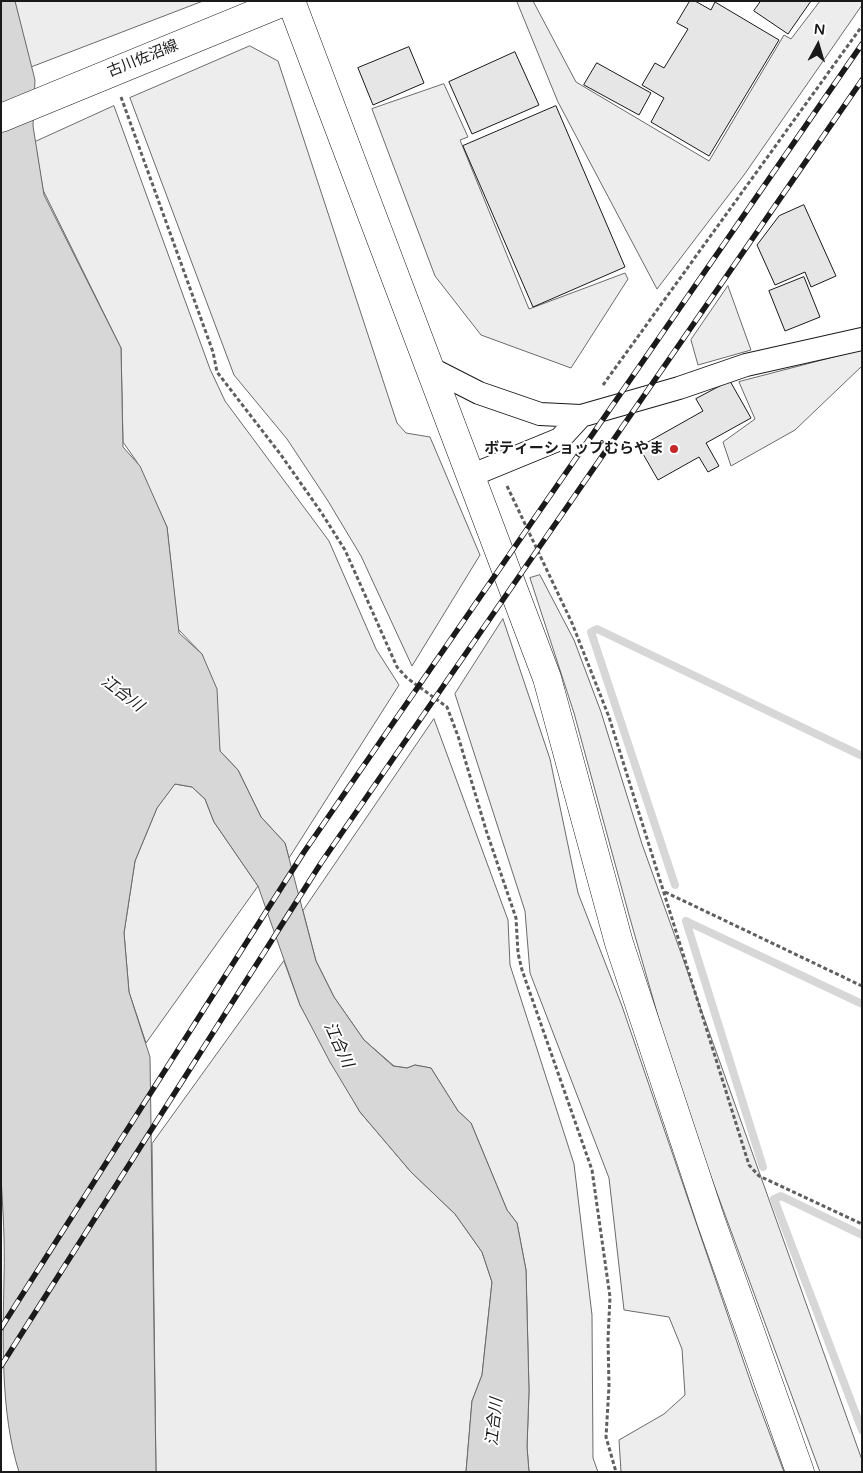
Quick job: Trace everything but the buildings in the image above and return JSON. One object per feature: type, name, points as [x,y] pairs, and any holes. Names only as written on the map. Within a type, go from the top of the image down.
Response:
[{"type":"street","name":"古川佐沼線","points":[[1,118],[286,1]]},
{"type":"street","points":[[291,1],[547,678],[619,942],[711,1222],[800,1472]]},
{"type":"street","points":[[428,367],[479,393],[540,414],[581,416],[679,388],[746,365],[862,339]]},
{"type":"street","points":[[470,476],[560,439],[581,416]]},
{"type":"path","points":[[581,416],[862,26]]},
{"type":"path","points":[[120,94],[213,352],[217,372],[281,455],[345,550],[396,667],[407,678],[447,707],[458,736],[486,830],[516,918],[518,953],[522,970],[592,1170],[610,1296],[608,1339],[609,1386],[606,1437],[616,1472]]},
{"type":"path","points":[[497,465],[572,623],[609,717],[749,1165],[759,1176],[862,1224]]},
{"type":"path","points":[[664,892],[862,986]]},
{"type":"shaded area","points":[[15,1],[203,1],[31,67]]},
{"type":"shaded area","points":[[517,1],[533,1],[576,82],[709,161],[784,35],[791,39],[820,1],[862,1],[862,5],[744,175],[657,289],[558,102]]},
{"type":"shaded area","points":[[250,46],[278,61],[397,423],[406,433],[430,437],[480,555],[412,666],[361,556],[328,501],[287,439],[234,375],[130,98]]},
{"type":"shaded area","points":[[444,84],[468,137],[460,140],[529,309],[625,273],[628,279],[571,368],[481,335],[435,276],[372,109]]},
{"type":"shaded area","points":[[114,106],[210,369],[225,401],[329,541],[376,649],[399,685],[289,858],[285,843],[261,817],[238,770],[220,751],[202,654],[178,629],[167,527],[137,462],[123,442],[121,348],[43,190],[35,142]]},
{"type":"shaded area","points":[[728,286],[751,350],[698,365],[691,340]]},
{"type":"shaded area","points":[[862,350],[862,366],[795,430],[731,466],[723,442],[755,419],[739,382]]},
{"type":"shaded area","points":[[540,575],[574,640],[601,712],[642,844],[862,1460],[862,1472],[820,1472],[680,1093],[574,713],[530,578]]},
{"type":"shaded area","points":[[503,619],[550,759],[578,893],[622,1006],[753,1389],[784,1472],[621,1472],[619,1440],[664,1414],[685,1395],[682,1349],[669,1317],[624,1310],[609,1178],[530,973],[525,911],[455,694]]},
{"type":"shaded area","points":[[434,719],[508,920],[510,965],[574,1164],[592,1315],[593,1458],[598,1472],[529,1472],[527,1447],[529,1391],[526,1270],[517,1223],[507,1210],[471,1123],[458,1111],[431,1068],[415,1065],[407,1068],[394,1066],[364,1040],[334,997],[316,961],[303,911]]},
{"type":"shaded area","points":[[175,784],[192,787],[205,799],[214,822],[258,886],[146,1043],[129,992],[124,933],[135,861],[157,808]]},
{"type":"shaded area","points":[[284,961],[300,1005],[360,1112],[411,1172],[455,1214],[482,1252],[492,1282],[482,1375],[472,1401],[466,1472],[156,1472],[152,1144]]},
{"type":"water","name":"江合川","points":[[1,1],[15,1],[35,80],[33,126],[44,195],[121,348],[123,447],[140,466],[167,527],[179,633],[202,654],[217,689],[220,751],[238,770],[261,817],[285,843],[316,961],[334,997],[364,1040],[393,1066],[407,1068],[415,1065],[431,1068],[458,1111],[471,1123],[507,1210],[517,1223],[526,1270],[529,1391],[527,1447],[529,1472],[466,1472],[472,1401],[482,1375],[492,1282],[482,1252],[455,1214],[411,1172],[360,1112],[330,1062],[300,1005],[258,886],[214,822],[205,799],[192,787],[175,784],[157,808],[135,861],[124,933],[129,992],[150,1057],[156,1472],[19,1472],[8,1425],[4,1375],[4,1251],[1,1177]]},
{"type":"waterway","points":[[675,885],[591,632],[597,629],[862,756]]},
{"type":"waterway","points":[[686,921],[763,1167]]},
{"type":"waterway","points":[[686,921],[862,1004]]},
{"type":"waterway","points":[[862,1235],[781,1196],[774,1199],[862,1430]]},
{"type":"railway","points":[[1,1328],[304,852],[862,44]]},
{"type":"railway","points":[[1,1366],[321,863],[862,80]]},
{"type":"place","name":"ボティーショップむらやま","points":[[674,449]]}]
